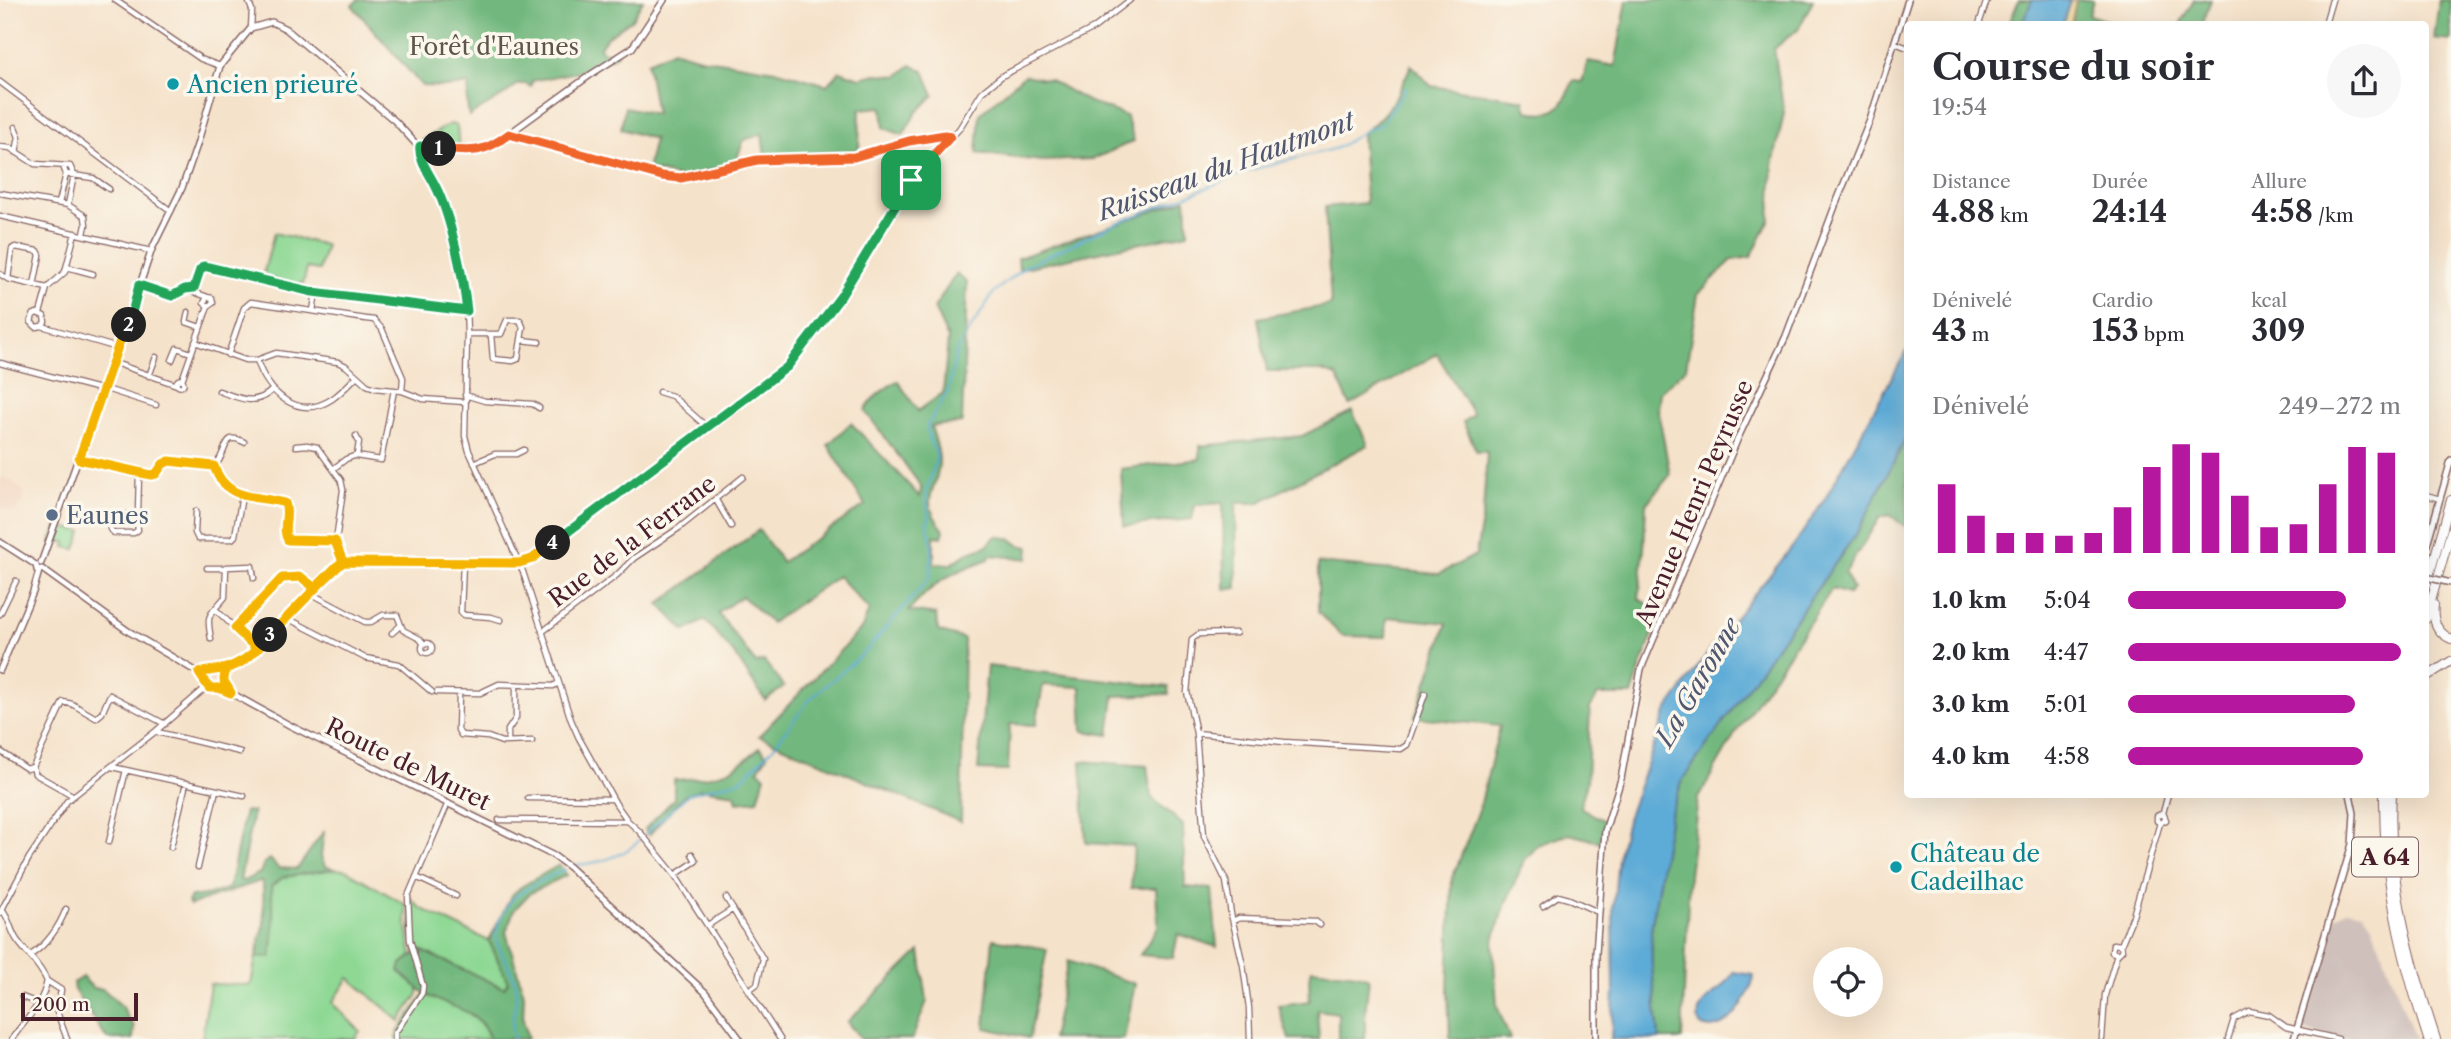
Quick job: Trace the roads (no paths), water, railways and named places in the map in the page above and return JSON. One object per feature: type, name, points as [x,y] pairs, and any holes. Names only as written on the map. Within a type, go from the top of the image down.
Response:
[{"type":"highway","points":[[2451,500],[2430,589],[2435,625],[2442,634],[2451,639]]},
{"type":"highway","points":[[2430,589],[2451,531]]},
{"type":"highway","points":[[2429,675],[2451,661]]},
{"type":"highway","name":"A 64","points":[[2384,798],[2385,858],[2393,920],[2428,1039]]},
{"type":"highway","name":"A 64","points":[[2392,798],[2392,843],[2400,906],[2419,987],[2436,1039]]},
{"type":"street","points":[[115,0],[201,59],[220,65]]},
{"type":"street","points":[[248,0],[252,9],[251,28]]},
{"type":"street","points":[[0,670],[40,567],[112,362],[135,307],[139,285],[151,251],[172,211],[198,145],[220,65],[251,28],[267,22],[286,29],[395,121],[420,146],[471,152],[488,149],[632,48],[664,0]]},
{"type":"street","points":[[199,673],[242,662],[343,562],[519,563],[532,559],[787,367],[841,296],[911,180],[959,129],[982,92],[992,82],[1094,28],[1129,0]]},
{"type":"street","name":"Avenue Henri Peyrusse","points":[[1596,1039],[1598,912],[1605,831],[1621,779],[1641,669],[1738,438],[1786,336],[1870,120],[1908,0]]},
{"type":"street","points":[[1980,21],[1987,0]]},
{"type":"street","points":[[2326,21],[2332,0]]},
{"type":"street","points":[[1895,43],[1904,46]]},
{"type":"street","points":[[0,82],[172,211]]},
{"type":"street","points":[[15,127],[19,136],[16,152]]},
{"type":"street","points":[[509,134],[675,178],[757,160],[854,157],[909,141],[945,135],[950,137]]},
{"type":"street","points":[[420,146],[421,158],[443,205],[462,279],[467,311],[465,436],[474,463],[519,563],[571,720],[613,799],[628,821],[645,837],[675,875],[780,1039]]},
{"type":"street","points":[[0,147],[16,152],[35,164],[70,166],[74,175],[68,205]]},
{"type":"street","points":[[59,165],[64,167],[66,174],[59,203]]},
{"type":"street","points":[[66,174],[93,178],[109,188]]},
{"type":"street","points":[[0,193],[68,205],[85,216],[84,234]]},
{"type":"street","points":[[0,216],[151,251]]},
{"type":"street","points":[[40,313],[47,288],[63,276],[67,267],[75,233]]},
{"type":"street","points":[[8,279],[12,249],[15,247],[38,251],[40,255],[33,285]]},
{"type":"street","points":[[191,290],[200,270],[204,266],[210,266],[316,292],[467,311]]},
{"type":"street","points":[[67,267],[93,274]]},
{"type":"street","points":[[0,274],[8,279],[47,288]]},
{"type":"street","points":[[112,362],[177,385],[178,380],[182,380],[208,306],[204,301],[207,297],[191,290],[185,289],[172,296],[139,285]]},
{"type":"street","points":[[313,311],[316,292]]},
{"type":"street","points":[[228,355],[247,303],[366,319],[381,325],[403,378],[402,391]]},
{"type":"street","points":[[188,312],[186,322],[200,327]]},
{"type":"street","points":[[40,313],[33,315],[32,322],[36,327],[42,326],[118,348]]},
{"type":"street","points":[[40,313],[45,320],[42,326]]},
{"type":"street","points":[[467,334],[502,333],[507,320],[518,320],[523,325],[518,359],[513,362],[496,361],[491,356],[491,335]]},
{"type":"street","points":[[522,340],[539,342]]},
{"type":"street","points":[[195,342],[245,360],[257,360],[276,353],[338,362],[367,385],[402,391],[423,399],[533,404],[539,408]]},
{"type":"street","points":[[172,360],[177,348],[191,353]]},
{"type":"street","points":[[149,376],[156,357]]},
{"type":"street","points":[[257,360],[263,377],[272,390],[299,407],[310,407],[335,397],[356,377]]},
{"type":"street","points":[[0,363],[156,405]]},
{"type":"street","points":[[219,391],[242,400],[256,401],[272,390]]},
{"type":"street","points":[[333,469],[346,458],[356,456],[381,460],[394,390]]},
{"type":"street","points":[[659,392],[672,396],[708,428]]},
{"type":"street","points":[[356,436],[359,442],[356,456]]},
{"type":"street","points":[[214,466],[224,455],[226,443],[230,438],[244,442]]},
{"type":"street","points":[[296,446],[314,446],[341,480],[343,490],[335,541],[343,562]]},
{"type":"street","points":[[474,463],[495,454],[516,454],[524,450]]},
{"type":"street","points":[[79,459],[154,475],[163,464],[172,460],[214,466]]},
{"type":"street","points":[[2429,538],[2451,460]]},
{"type":"street","points":[[214,466],[230,488],[242,496],[285,503],[288,510],[285,534],[288,540],[335,541]]},
{"type":"street","points":[[136,515],[113,514],[109,519],[110,529],[114,533],[134,533],[138,530],[136,515],[139,472]]},
{"type":"street","name":"Rue de la Ferrane","points":[[542,632],[617,575],[634,558],[716,500],[743,477]]},
{"type":"street","points":[[196,511],[195,533],[198,539],[232,540],[242,496]]},
{"type":"street","points":[[2429,496],[2440,499]]},
{"type":"street","points":[[716,500],[731,526]]},
{"type":"street","points":[[0,542],[40,567],[128,631],[199,673],[205,685]]},
{"type":"street","points":[[463,562],[461,612],[464,615],[501,620]]},
{"type":"street","points":[[206,568],[252,566],[254,578]]},
{"type":"street","points":[[211,639],[208,619],[225,597],[225,568]]},
{"type":"street","points":[[235,628],[282,578],[301,577],[315,588]]},
{"type":"street","points":[[2429,578],[2451,583]]},
{"type":"street","points":[[0,614],[16,581]]},
{"type":"street","points":[[310,593],[365,622],[371,622],[383,615],[395,615],[399,617],[405,631],[421,639],[424,644]]},
{"type":"street","points":[[214,608],[257,649]]},
{"type":"street","points":[[286,618],[365,658],[399,664],[435,692],[480,693],[496,685],[552,686],[558,683]]},
{"type":"street","points":[[392,633],[401,625]]},
{"type":"street","points":[[1236,633],[1199,635],[1192,639],[1187,692],[1196,733],[1204,836],[1226,881],[1243,965],[1250,1039]]},
{"type":"street","points":[[0,649],[8,652]]},
{"type":"street","points":[[222,682],[226,668]]},
{"type":"street","points":[[213,671],[222,682]]},
{"type":"street","points":[[67,1039],[57,1012],[61,990],[47,981],[31,955],[18,941],[7,916],[1,911],[29,858],[72,795],[165,724],[205,685],[213,671]]},
{"type":"street","points":[[205,685],[222,682]]},
{"type":"street","name":"Route de Muret","points":[[222,682],[231,693],[291,726],[554,856],[705,992],[740,1039]]},
{"type":"street","points":[[508,741],[508,728],[516,718],[516,685]]},
{"type":"street","points":[[459,694],[459,733],[464,737],[532,741]]},
{"type":"street","points":[[1196,733],[1284,742],[1401,749],[1408,745],[1424,694]]},
{"type":"street","points":[[72,795],[35,774],[33,767],[63,702],[72,704],[96,718],[102,713],[110,695],[165,724]]},
{"type":"street","points":[[156,731],[240,752]]},
{"type":"street","points":[[0,751],[27,769],[33,767]]},
{"type":"street","points":[[111,766],[244,796]]},
{"type":"street","points":[[110,842],[126,770]]},
{"type":"street","points":[[170,847],[186,783]]},
{"type":"street","points":[[198,867],[216,790]]},
{"type":"street","points":[[528,798],[613,799]]},
{"type":"street","points":[[2102,1039],[2105,995],[2117,954],[2122,950],[2121,945],[2133,916],[2160,823],[2156,818],[2159,813],[2163,813],[2167,798]]},
{"type":"street","points":[[2294,1039],[2352,844],[2354,813],[2351,798]]},
{"type":"street","points":[[395,1039],[395,1033],[422,993],[423,986],[408,931],[408,896],[448,803]]},
{"type":"street","points":[[499,820],[628,821]]},
{"type":"street","points":[[675,875],[696,861],[692,854]]},
{"type":"street","points":[[416,877],[456,896]]},
{"type":"street","points":[[1543,906],[1558,896],[1569,898],[1598,912]]},
{"type":"street","points":[[726,898],[763,961],[757,984],[749,990]]},
{"type":"street","points":[[31,955],[56,929],[66,909]]},
{"type":"street","points":[[708,925],[733,909]]},
{"type":"street","points":[[1233,922],[1239,918],[1315,921],[1320,925]]},
{"type":"street","points":[[2117,954],[2112,952],[2111,946],[2115,943],[2121,945]]},
{"type":"street","points":[[12,1039],[32,1016],[45,991],[47,981]]},
{"type":"street","points":[[22,997],[38,1003]]},
{"type":"street","points":[[2228,1039],[2234,1019],[2249,1011],[2269,1015],[2286,1027],[2338,1039]]},
{"type":"water","points":[[2032,0],[2070,0],[2064,21],[2023,21]]},
{"type":"water","name":"La Garonne","points":[[1904,355],[1904,442],[1858,531],[1683,779],[1670,815],[1651,930],[1659,1039],[1611,1039],[1614,993],[1613,909],[1618,859],[1628,816],[1667,710],[1718,639],[1794,545],[1825,499]]},
{"type":"water","points":[[1733,972],[1754,975],[1742,1004],[1728,1021],[1719,1026],[1710,1028],[1700,1025],[1700,1009],[1729,980]]},
{"type":"waterway","name":"Ruisseau du Hautmont","points":[[645,834],[689,794],[741,780],[772,749],[810,699],[865,652],[930,577],[932,545],[927,523],[930,517],[926,492],[937,456],[929,439],[927,426],[948,391],[957,350],[994,292],[1026,266],[1119,222],[1254,169],[1337,148],[1368,129],[1381,125],[1406,88]]},
{"type":"waterway","name":"Ruisseau du Hautmont","points":[[574,865],[611,858],[628,850],[641,838]]},
{"type":"waterway","name":"Ruisseau du Hautmont","points":[[514,1039],[512,1026],[516,986],[497,942],[499,923],[509,904],[518,895],[565,869]]},
{"type":"place","name":"Ancien prieuré","points":[[173,84]]},
{"type":"place","name":"Eaunes","points":[[52,515]]},
{"type":"place","name":"Château de Cadeilhac","points":[[1896,867]]},
{"type":"park label","name":"Forêt d'Eaunes","points":[[494,46]]}]
